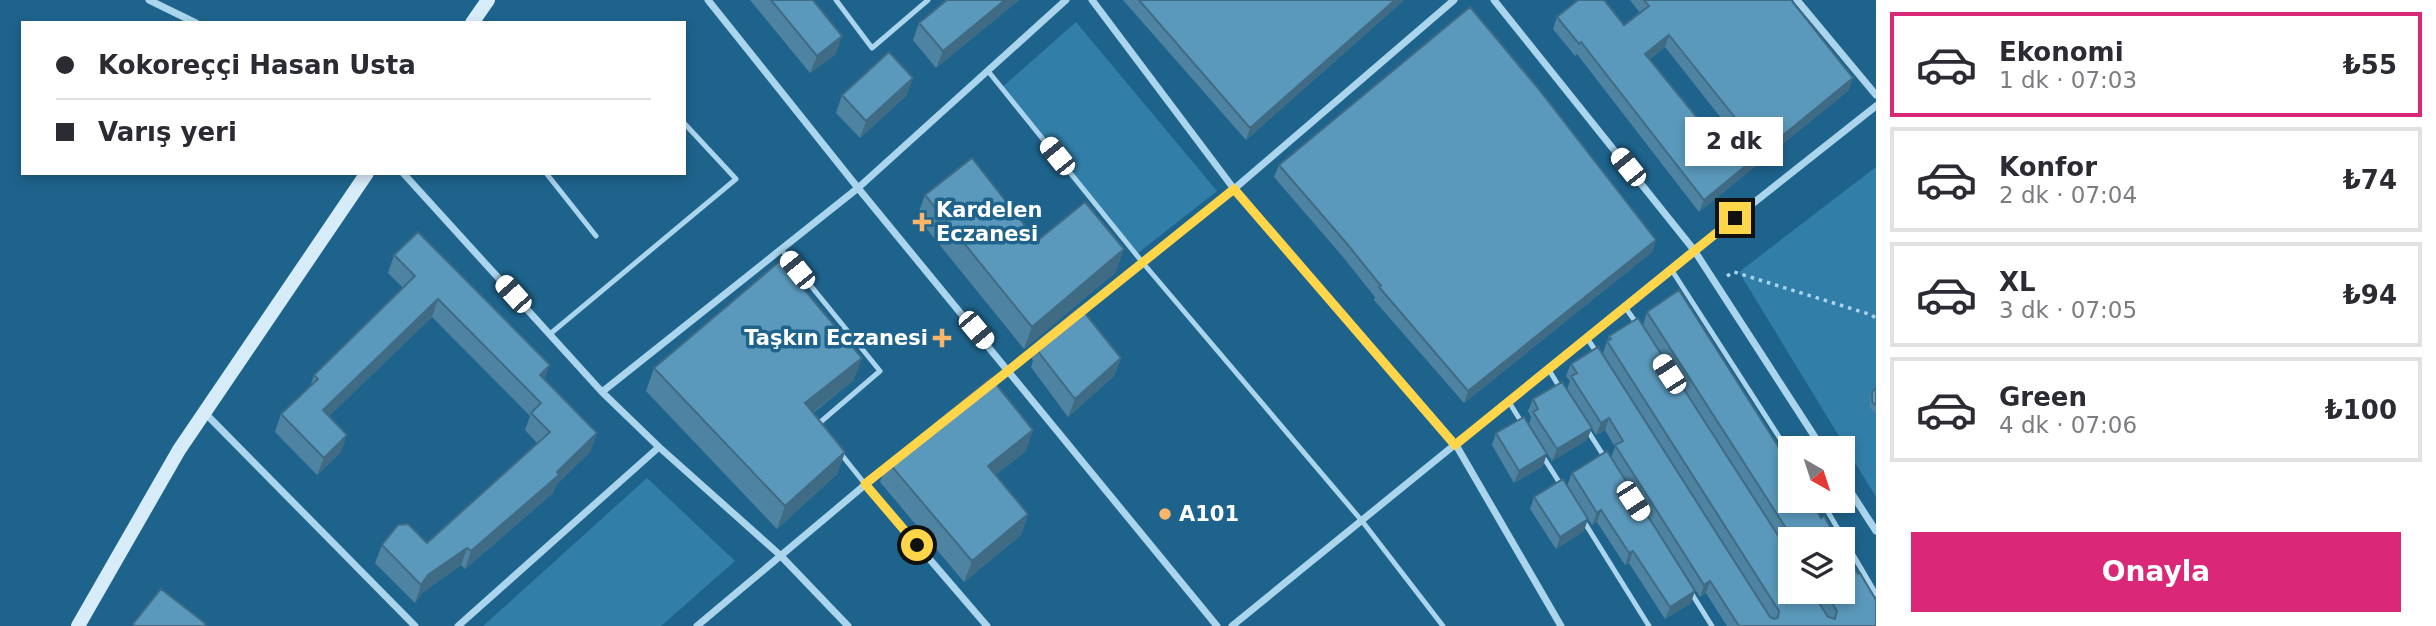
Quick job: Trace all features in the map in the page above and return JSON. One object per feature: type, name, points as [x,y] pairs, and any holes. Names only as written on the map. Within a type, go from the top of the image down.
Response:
[{"type":"main road","points":[[473,21],[488,0]]},
{"type":"main road","points":[[78,626],[179,450],[366,175]]},
{"type":"street","points":[[149,0],[192,21]]},
{"type":"street","points":[[708,0],[858,188],[1217,626]]},
{"type":"street","points":[[602,392],[858,188],[1066,0]]},
{"type":"street","points":[[1092,0],[1234,189],[1455,445],[1559,625]]},
{"type":"street","points":[[1071,321],[1234,189],[1454,0]]},
{"type":"street","points":[[1494,0],[1694,250],[1814,436]]},
{"type":"street","points":[[1797,0],[1876,95]]},
{"type":"street","points":[[1231,626],[1694,250],[1876,106]]},
{"type":"street","points":[[405,175],[602,392],[780,555],[848,626]]},
{"type":"street","points":[[978,395],[1051,337]]},
{"type":"street","points":[[205,412],[415,626]]},
{"type":"street","points":[[458,626],[659,447]]},
{"type":"street","points":[[697,626],[896,459]]},
{"type":"street","points":[[865,484],[988,626]]},
{"type":"street","points":[[1855,499],[1876,531]]},
{"type":"lane","points":[[836,0],[872,48],[928,0]]},
{"type":"lane","points":[[988,71],[1143,263],[1362,521],[1443,626]]},
{"type":"lane","points":[[550,334],[736,179],[686,125]]},
{"type":"lane","points":[[547,175],[596,236]]},
{"type":"lane","points":[[781,249],[880,371],[816,424],[824,433]]},
{"type":"lane","points":[[1671,269],[1778,436]]},
{"type":"lane","points":[[1625,306],[1640,329]]},
{"type":"lane","points":[[1587,338],[1602,362]]},
{"type":"lane","points":[[1549,370],[1563,393]]},
{"type":"lane","points":[[1509,401],[1524,424]]},
{"type":"lane","points":[[1578,416],[1608,463]]},
{"type":"lane","points":[[832,444],[865,484]]},
{"type":"lane","points":[[1538,447],[1567,493]]},
{"type":"lane","points":[[1829,513],[1876,594]]},
{"type":"lane","points":[[1581,516],[1650,626]]},
{"type":"lane","points":[[1682,579],[1712,626]]},
{"type":"path","points":[[1716,282],[1734,272],[1872,315],[1876,319]]},
{"type":"shaded area","points":[[1076,22],[1217,191],[1138,253],[1000,89]]},
{"type":"shaded area","points":[[1876,167],[1876,497],[1855,463],[1855,436],[1839,436],[1739,272]]},
{"type":"shaded area","points":[[647,478],[735,561],[661,626],[483,626]]},
{"type":"building","points":[[771,0],[813,0],[842,36],[817,56]]},
{"type":"building","points":[[947,0],[1005,0],[943,51],[919,23]]},
{"type":"building","points":[[1139,0],[1395,0],[1250,128]]},
{"type":"building","points":[[1578,0],[1604,0],[1624,25],[1649,6],[1644,0],[1791,0],[1853,78],[1704,200],[1581,42],[1579,44],[1557,17]],"holes":[[[1669,35],[1749,135],[1726,153],[1645,54]]]},
{"type":"building","points":[[1470,7],[1537,87],[1656,240],[1468,391],[1279,165]]},
{"type":"building","points":[[889,52],[913,78],[866,121],[842,95]]},
{"type":"building","points":[[972,158],[1037,241],[1085,202],[1124,249],[1032,327],[925,195]]},
{"type":"building","points":[[418,232],[550,365],[540,375],[597,433],[557,472],[559,475],[471,551],[467,548],[428,575],[421,585],[382,545],[398,525],[408,524],[427,543],[550,432],[531,413],[541,403],[438,299],[323,410],[347,435],[324,458],[281,414],[318,379],[314,375],[415,276],[394,255]]},
{"type":"building","points":[[780,261],[862,358],[805,403],[845,452],[785,506],[654,368]]},
{"type":"building","points":[[1679,290],[1778,446],[1778,513],[1818,513],[1821,518],[1824,516],[1830,527],[1785,527],[1647,312]]},
{"type":"building","points":[[1080,307],[1121,358],[1075,399],[1037,350],[1042,346],[1038,341]]},
{"type":"building","points":[[1638,318],[1778,535],[1778,604],[1820,604],[1828,617],[1835,619],[1837,611],[1833,604],[1855,604],[1855,569],[1876,600],[1876,626],[1739,626],[1710,581],[1704,585],[1615,445],[1623,441],[1609,418],[1601,423],[1571,376],[1577,373],[1571,364],[1598,347],[1770,617],[1778,618],[1779,611],[1607,341],[1611,339],[1609,336]]},
{"type":"building","points":[[991,378],[1033,430],[988,466],[1028,514],[972,561],[888,462]]},
{"type":"building","points":[[1562,382],[1592,428],[1557,449],[1533,412],[1538,409],[1533,399]]},
{"type":"building","points":[[1876,388],[1876,405],[1872,402],[1872,392]]},
{"type":"building","points":[[1524,417],[1547,454],[1519,471],[1496,433]]},
{"type":"building","points":[[1607,451],[1695,591],[1670,607],[1633,551],[1629,553],[1601,510],[1597,513],[1572,473]]},
{"type":"building","points":[[1563,479],[1588,519],[1560,537],[1534,497]]},
{"type":"building","points":[[161,589],[206,624],[135,626],[133,624]]},
{"type":"place","name":"Kardelen Eczanesi","points":[[922,222]]},
{"type":"place","name":"Taşkın Eczanesi","points":[[942,338]]},
{"type":"place","name":"A101","points":[[1165,514]]},
{"type":"route","points":[[917,545],[865,484],[1234,189],[1455,445],[1735,218]]}]
